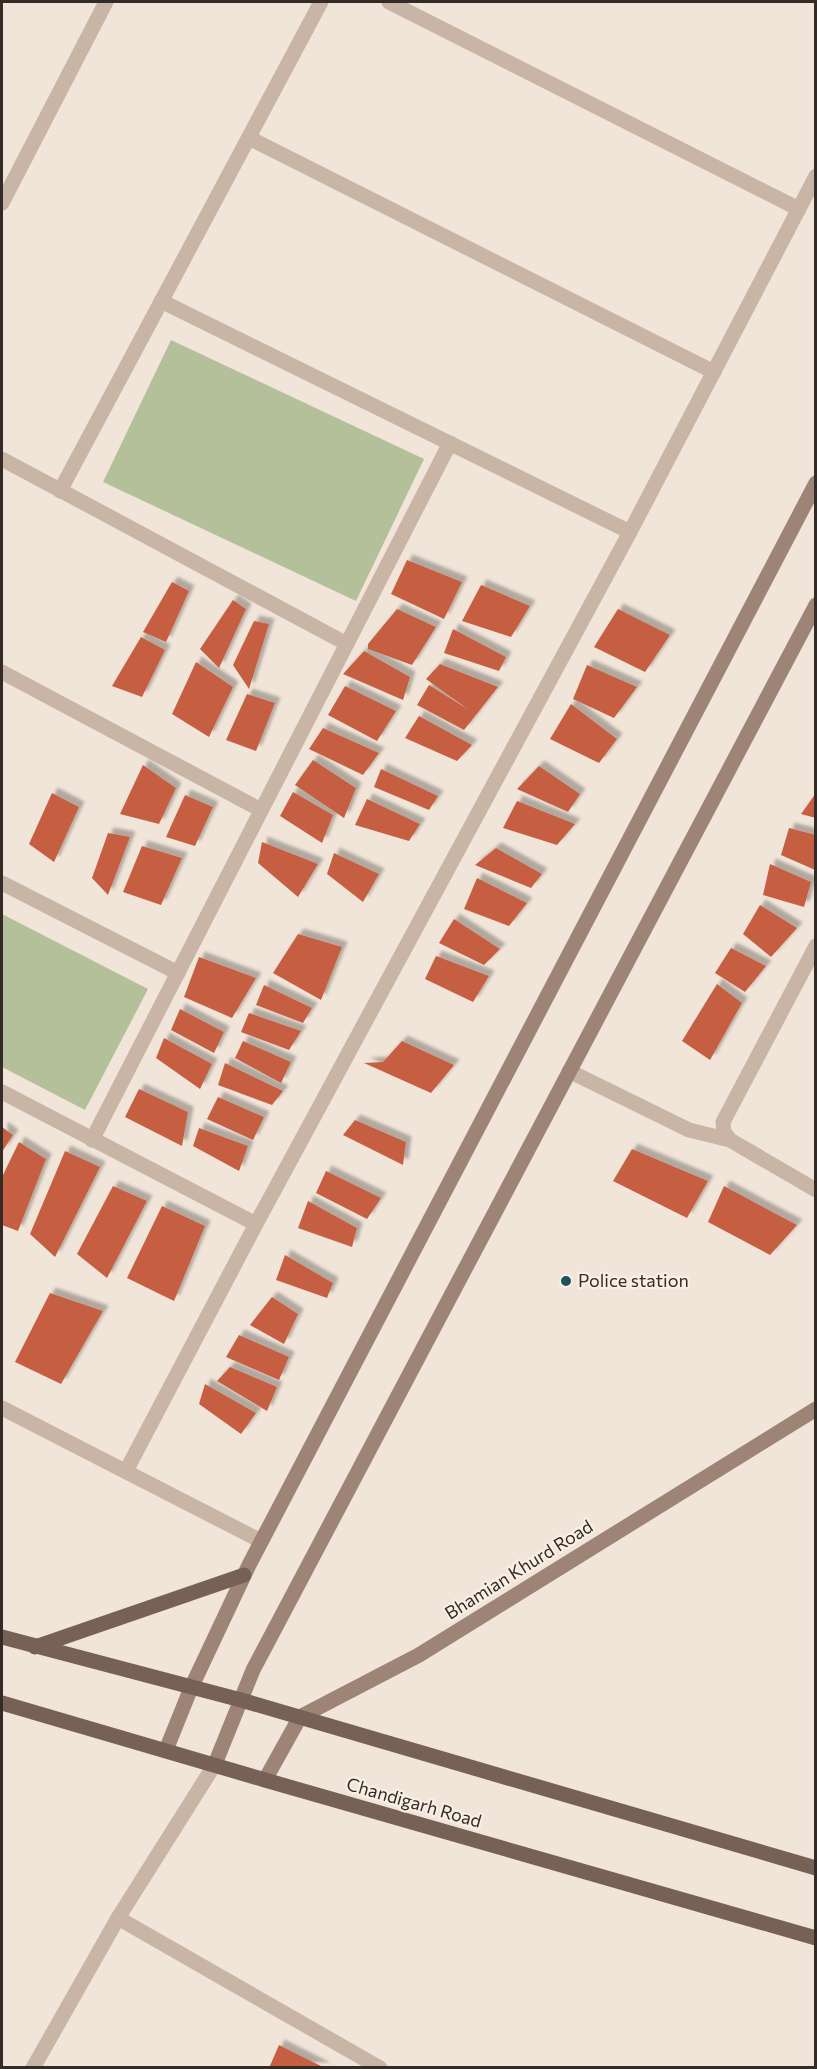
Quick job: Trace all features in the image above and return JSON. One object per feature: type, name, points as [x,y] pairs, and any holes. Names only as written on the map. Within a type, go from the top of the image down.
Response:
[{"type":"main road","points":[[35,1647],[244,1575]]},
{"type":"main road","points":[[2,1637],[241,1700],[816,1868]]},
{"type":"main road","name":"Chandigarh Road","points":[[2,1702],[816,1938]]},
{"type":"street","points":[[2,203],[106,2]]},
{"type":"street","points":[[60,491],[321,2]]},
{"type":"street","points":[[389,2],[799,209]]},
{"type":"street","points":[[249,138],[714,372]]},
{"type":"street","points":[[126,1471],[256,1224],[630,532],[816,176]]},
{"type":"street","points":[[161,301],[630,532]]},
{"type":"street","points":[[92,1140],[450,443]]},
{"type":"street","points":[[2,459],[347,644]]},
{"type":"street","points":[[166,1750],[191,1688],[261,1541],[816,483]]},
{"type":"street","points":[[33,2067],[118,1918],[215,1764],[253,1670],[816,605]]},
{"type":"street","points":[[2,672],[261,810]]},
{"type":"street","points":[[2,883],[178,973]]},
{"type":"street","points":[[730,1140],[724,1132],[723,1122],[816,946]]},
{"type":"street","points":[[569,1071],[689,1130],[730,1140],[816,1190]]},
{"type":"street","points":[[2,1092],[256,1224]]},
{"type":"street","points":[[2,1408],[261,1541]]},
{"type":"street","name":"Bhamian Khurd Road","points":[[300,1717],[419,1655],[816,1409]]},
{"type":"street","points":[[265,1780],[300,1717]]},
{"type":"street","points":[[118,1918],[380,2067]]},
{"type":"green space","points":[[171,340],[424,459],[356,601],[103,482]]},
{"type":"green space","points":[[2,914],[148,989],[85,1110],[2,1067]]},
{"type":"building","points":[[407,560],[462,582],[444,619],[391,594]]},
{"type":"building","points":[[172,582],[189,591],[166,642],[143,632]]},
{"type":"building","points":[[481,585],[530,606],[511,637],[462,621]]},
{"type":"building","points":[[233,600],[246,609],[219,668],[200,649]]},
{"type":"building","points":[[397,609],[436,627],[412,665],[368,649],[368,644]]},
{"type":"building","points":[[618,609],[670,635],[645,672],[594,647]]},
{"type":"building","points":[[254,621],[269,624],[249,689],[233,665]]},
{"type":"building","points":[[453,629],[506,657],[499,671],[444,653]]},
{"type":"building","points":[[141,637],[165,650],[142,697],[112,686]]},
{"type":"building","points":[[364,651],[410,677],[403,700],[343,674]]},
{"type":"building","points":[[196,662],[233,687],[209,737],[172,714]]},
{"type":"building","points":[[440,664],[498,687],[464,730],[417,705],[429,685],[469,710],[426,679]]},
{"type":"building","points":[[587,665],[637,687],[614,718],[573,699]]},
{"type":"building","points":[[345,686],[396,711],[377,741],[328,715]]},
{"type":"building","points":[[247,694],[275,703],[256,751],[226,740]]},
{"type":"building","points":[[571,704],[617,739],[599,763],[550,739]]},
{"type":"building","points":[[419,716],[472,745],[457,761],[405,738]]},
{"type":"building","points":[[323,728],[379,753],[363,775],[309,749]]},
{"type":"building","points":[[313,760],[356,788],[344,818],[295,785]]},
{"type":"building","points":[[143,765],[176,788],[159,824],[120,814]]},
{"type":"building","points":[[539,766],[580,794],[568,812],[517,789]]},
{"type":"building","points":[[381,769],[438,796],[429,810],[374,787]]},
{"type":"building","points":[[293,792],[333,815],[322,843],[280,816]]},
{"type":"building","points":[[52,793],[79,807],[54,862],[29,844]]},
{"type":"building","points":[[816,793],[816,818],[801,814]]},
{"type":"building","points":[[185,795],[213,807],[195,846],[166,837]]},
{"type":"building","points":[[367,799],[420,824],[409,841],[355,825]]},
{"type":"building","points":[[517,801],[575,824],[557,845],[503,828]]},
{"type":"building","points":[[789,828],[816,835],[815,870],[781,855]]},
{"type":"building","points":[[108,833],[130,837],[108,895],[92,878]]},
{"type":"building","points":[[262,842],[318,864],[298,897],[258,863]]},
{"type":"building","points":[[142,846],[182,858],[161,905],[123,892]]},
{"type":"building","points":[[496,848],[542,874],[531,888],[475,865]]},
{"type":"building","points":[[334,853],[379,874],[363,902],[327,874]]},
{"type":"building","points":[[770,864],[811,882],[804,907],[763,895]]},
{"type":"building","points":[[477,878],[527,903],[509,926],[464,909]]},
{"type":"building","points":[[760,905],[797,928],[771,957],[743,934]]},
{"type":"building","points":[[454,919],[500,949],[484,965],[439,943]]},
{"type":"building","points":[[298,934],[342,947],[321,1000],[273,973]]},
{"type":"building","points":[[731,948],[766,966],[745,992],[715,973]]},
{"type":"building","points":[[436,956],[489,976],[473,1002],[425,979]]},
{"type":"building","points":[[199,957],[256,978],[232,1018],[184,997]]},
{"type":"building","points":[[717,984],[742,1003],[710,1060],[682,1041]]},
{"type":"building","points":[[264,985],[312,1008],[303,1023],[256,1005]]},
{"type":"building","points":[[180,1009],[224,1032],[214,1053],[171,1030]]},
{"type":"building","points":[[249,1013],[301,1031],[289,1050],[241,1032]]},
{"type":"building","points":[[164,1038],[212,1064],[200,1089],[156,1058]]},
{"type":"building","points":[[243,1041],[291,1062],[281,1083],[235,1058]]},
{"type":"building","points":[[402,1041],[454,1065],[431,1093],[364,1063],[383,1062]]},
{"type":"building","points":[[225,1063],[283,1091],[272,1105],[218,1085]]},
{"type":"building","points":[[139,1089],[188,1112],[182,1146],[125,1117]]},
{"type":"building","points":[[218,1097],[264,1117],[253,1140],[207,1119]]},
{"type":"building","points":[[355,1120],[406,1142],[403,1165],[343,1135]]},
{"type":"building","points":[[2,1127],[13,1135],[2,1152]]},
{"type":"building","points":[[199,1128],[248,1146],[239,1171],[193,1146]]},
{"type":"building","points":[[19,1142],[46,1159],[18,1231],[2,1225],[2,1177]]},
{"type":"building","points":[[632,1149],[708,1181],[687,1218],[613,1181]]},
{"type":"building","points":[[65,1151],[100,1167],[55,1257],[30,1234]]},
{"type":"building","points":[[326,1171],[381,1198],[367,1219],[316,1193]]},
{"type":"building","points":[[113,1186],[147,1201],[107,1278],[77,1254]]},
{"type":"building","points":[[724,1186],[797,1225],[770,1255],[708,1222]]},
{"type":"building","points":[[308,1201],[357,1228],[352,1247],[298,1228]]},
{"type":"building","points":[[162,1206],[205,1226],[174,1301],[127,1278]]},
{"type":"building","points":[[285,1255],[333,1283],[327,1298],[276,1280]]},
{"type":"building","points":[[50,1293],[103,1311],[61,1384],[15,1362]]},
{"type":"building","points":[[272,1297],[298,1314],[284,1344],[250,1325]]},
{"type":"building","points":[[239,1335],[289,1357],[279,1380],[226,1357]]},
{"type":"building","points":[[230,1367],[277,1387],[267,1411],[217,1381]]},
{"type":"building","points":[[205,1384],[256,1413],[241,1434],[199,1404]]},
{"type":"building","points":[[279,2045],[325,2068],[269,2068]]},
{"type":"place","name":"Police station","points":[[566,1281]]}]
